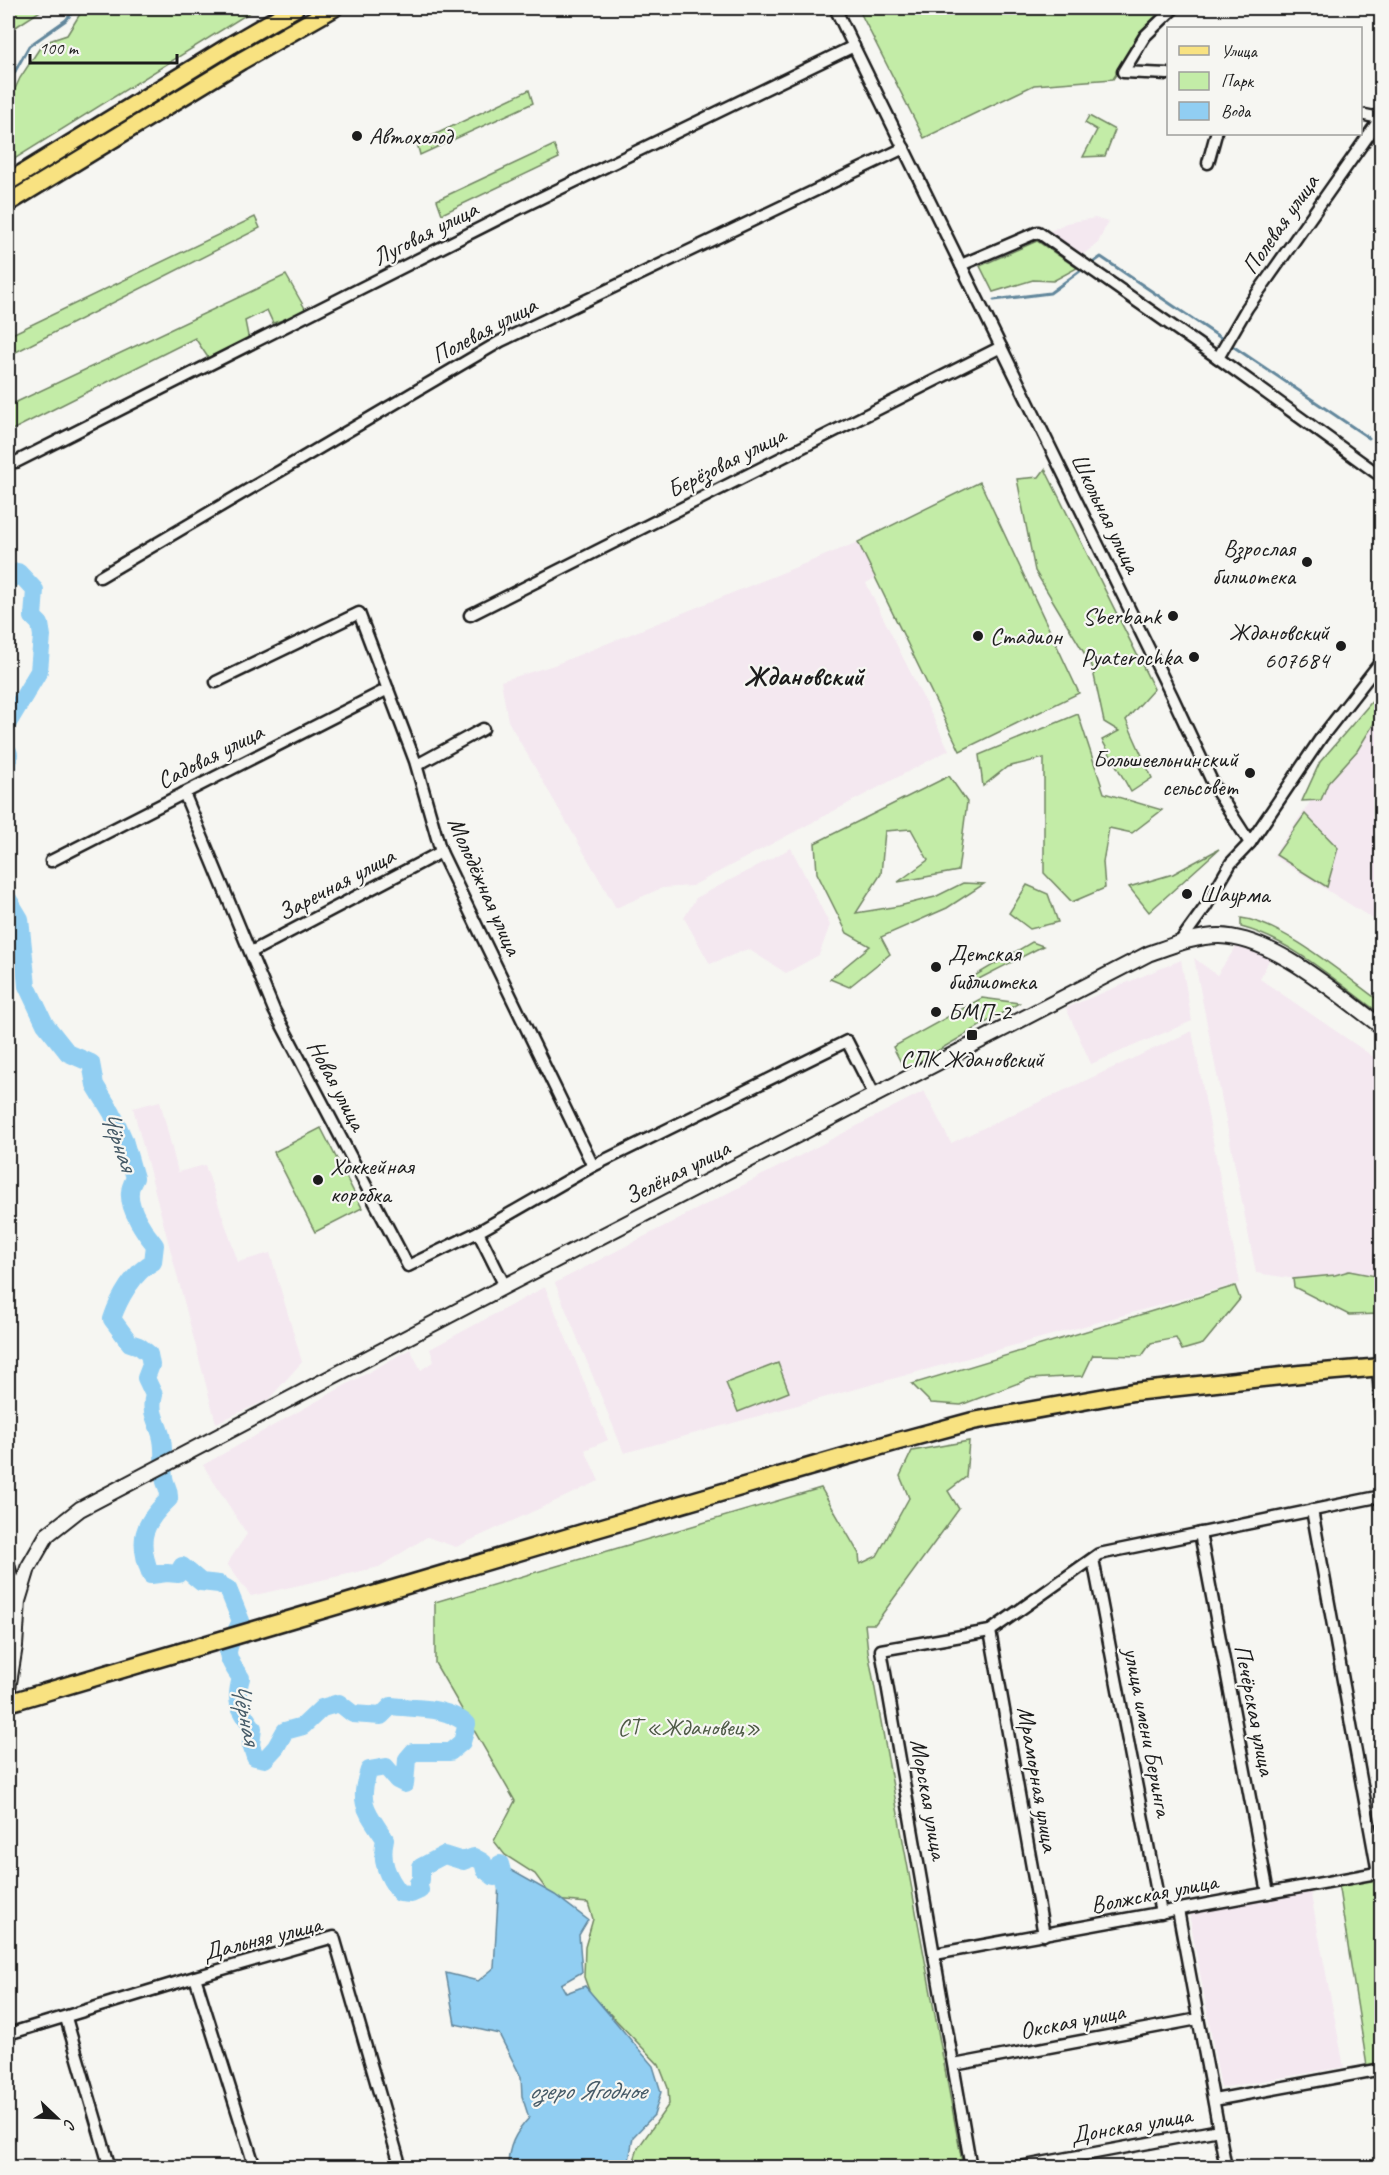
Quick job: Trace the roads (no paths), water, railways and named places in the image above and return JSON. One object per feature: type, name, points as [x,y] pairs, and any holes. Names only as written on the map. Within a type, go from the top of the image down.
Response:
[{"type":"main road","points":[[8,182],[295,8]]},
{"type":"main road","points":[[8,203],[241,61],[334,8]]},
{"type":"main road","points":[[8,1703],[210,1642],[973,1421],[1133,1392],[1199,1383],[1380,1367]]},
{"type":"street","name":"Школьная улица","points":[[835,8],[1216,790],[1250,843]]},
{"type":"street","points":[[1167,74],[1123,72],[1145,36],[1174,8]]},
{"type":"street","name":"Луговая улица","points":[[16,462],[518,209],[854,46]]},
{"type":"street","points":[[1362,114],[1381,117]]},
{"type":"street","name":"Полевая улица","points":[[1218,358],[1247,308],[1381,117]]},
{"type":"street","points":[[1208,163],[1216,135]]},
{"type":"street","name":"Полевая улица","points":[[100,577],[501,341],[904,148]]},
{"type":"street","points":[[961,265],[1038,232],[1382,477]]},
{"type":"street","name":"Берёзовая улица","points":[[470,615],[1001,347]]},
{"type":"street","name":"Молодёжная улица","points":[[216,682],[359,613],[417,765],[441,852],[593,1166]]},
{"type":"street","points":[[1180,942],[1206,906],[1231,863],[1250,843],[1321,738],[1382,660]]},
{"type":"street","name":"Садовая улица","points":[[51,861],[388,689]]},
{"type":"street","points":[[417,765],[483,729]]},
{"type":"street","name":"Новая улица","points":[[184,793],[274,1010],[408,1266],[478,1232]]},
{"type":"street","name":"Заречная улица","points":[[251,952],[441,852]]},
{"type":"street","name":"Зелёная улица","points":[[8,1689],[15,1646],[18,1601],[28,1568],[47,1534],[80,1509],[505,1286],[1148,954],[1180,942],[1218,936],[1255,943],[1292,962],[1382,1027]]},
{"type":"street","points":[[505,1286],[478,1232],[593,1166],[847,1041],[875,1096]]},
{"type":"street","points":[[1380,1367],[1382,1428]]},
{"type":"street","points":[[990,1631],[1100,1554],[1382,1496]]},
{"type":"street","points":[[1312,1510],[1380,1873]]},
{"type":"street","name":"Печёрская улица","points":[[1200,1533],[1268,1893]]},
{"type":"street","name":"улица имени Беринга","points":[[1093,1559],[1161,1913]]},
{"type":"street","points":[[8,1562],[18,1601]]},
{"type":"street","name":"Морская улица","points":[[971,2168],[881,1650],[990,1631]]},
{"type":"street","name":"Мраморная улица","points":[[990,1631],[1044,1935]]},
{"type":"street","name":"Волжская улица","points":[[934,1954],[1380,1873]]},
{"type":"street","points":[[1178,1910],[1226,2168]]},
{"type":"street","name":"Дальняя улица","points":[[8,2034],[334,1937],[401,2168]]},
{"type":"street","points":[[195,1977],[255,2168]]},
{"type":"street","points":[[66,2018],[110,2168]]},
{"type":"street","name":"Окская улица","points":[[954,2065],[1198,2019]]},
{"type":"street","name":"Донская улица","points":[[1214,2100],[1382,2069]]},
{"type":"street","name":"Донская улица","points":[[1014,2168],[1219,2130]]},
{"type":"water","name":"озеро Ягодное","points":[[500,1864],[555,1895],[588,1920],[579,1935],[582,1972],[561,1984],[566,1993],[585,1986],[653,2066],[661,2092],[654,2115],[633,2137],[628,2167],[508,2167],[513,2141],[529,2118],[522,2096],[521,2077],[499,2034],[455,2024],[446,1973],[478,1981],[494,1968]]},
{"type":"waterway","points":[[8,84],[29,46],[66,20],[76,8]]},
{"type":"waterway","points":[[1094,262],[1101,257],[1221,338]]},
{"type":"waterway","points":[[994,300],[1050,293],[1080,271]]},
{"type":"waterway","points":[[1234,347],[1369,438]]},
{"type":"waterway","points":[[1378,444],[1382,446]]},
{"type":"waterway","name":"Чёрная","points":[[8,582],[18,572],[35,590],[33,617],[40,624],[42,636],[39,671],[8,723]]},
{"type":"waterway","name":"Чёрная","points":[[8,751],[8,765]]},
{"type":"waterway","name":"Чёрная","points":[[8,899],[20,919],[27,986],[45,1024],[68,1053],[91,1063],[95,1085],[112,1113],[124,1140],[135,1178],[130,1190],[134,1213],[155,1245],[153,1262],[146,1266],[128,1286],[112,1319],[130,1343],[139,1346],[149,1354],[151,1365],[146,1378],[154,1395],[153,1411],[162,1440],[164,1477],[169,1495],[169,1499],[148,1525],[145,1534],[144,1552],[151,1575],[178,1574],[182,1566],[201,1582],[219,1584],[228,1589],[241,1621],[230,1644],[228,1655],[241,1678],[238,1693],[239,1705],[253,1728],[251,1745],[255,1757],[265,1759],[276,1747],[285,1731],[303,1726],[322,1708],[339,1703],[353,1714],[381,1716],[391,1706],[421,1708],[450,1714],[467,1724],[462,1742],[450,1752],[413,1752],[407,1759],[405,1784],[397,1780],[386,1767],[369,1770],[364,1799],[369,1814],[385,1839],[384,1861],[391,1880],[400,1893],[411,1894],[420,1890],[418,1883],[421,1880],[421,1867],[444,1855],[463,1861],[474,1857],[483,1862],[485,1870],[494,1877],[500,1864],[506,1886]]},
{"type":"place","name":"Автохолод","points":[[357,136]]},
{"type":"place","name":"Взрослая билиотека","points":[[1307,562]]},
{"type":"place","name":"Sberbank","points":[[1173,616]]},
{"type":"place","name":"Стадион","points":[[978,636]]},
{"type":"place","name":"Ждановский 607684","points":[[1341,646]]},
{"type":"place","name":"Pyaterochka","points":[[1194,657]]},
{"type":"place","name":"Большеельнинский сельсовет","points":[[1250,773]]},
{"type":"place","name":"Шаурма","points":[[1187,894]]},
{"type":"place","name":"Детская библиотека","points":[[936,967]]},
{"type":"place","name":"БМП-2","points":[[936,1012]]},
{"type":"place","name":"СПК Ждановский","points":[[972,1035]]},
{"type":"place","name":"Хоккейная коробка","points":[[318,1180]]},
{"type":"district","name":"Ждановский","points":[[804,676]]},
{"type":"park label","name":"СТ «Ждановец»","points":[[689,1727]]}]
